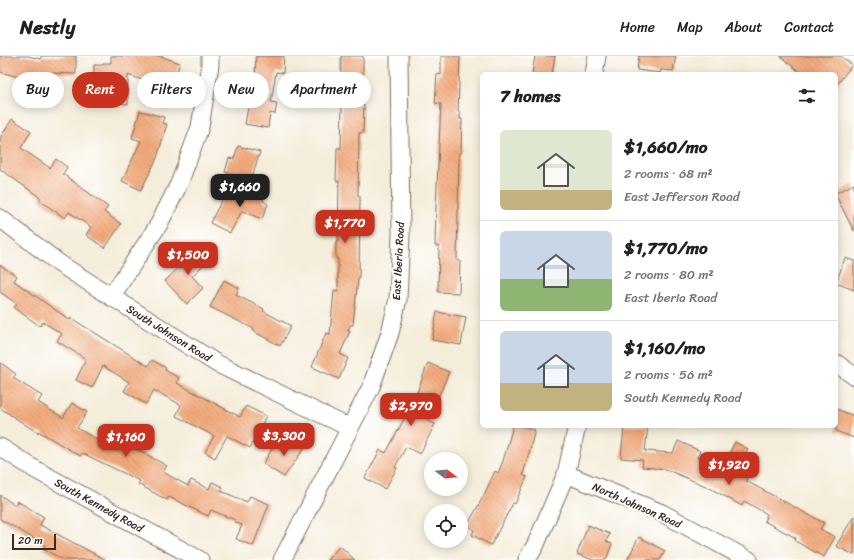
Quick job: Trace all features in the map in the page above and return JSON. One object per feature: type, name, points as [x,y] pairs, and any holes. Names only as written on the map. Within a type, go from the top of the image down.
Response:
[{"type":"street","points":[[111,296],[159,224],[180,184],[200,127],[210,56]]},
{"type":"street","name":"East Iberia Road","points":[[282,560],[371,387],[390,334],[398,299],[401,235],[399,56]]},
{"type":"street","points":[[594,72],[597,56]]},
{"type":"street","name":"South Johnson Road","points":[[0,218],[60,264],[216,363],[350,428]]},
{"type":"street","points":[[838,364],[854,376]]},
{"type":"street","points":[[527,560],[536,544],[566,474],[578,428]]},
{"type":"street","name":"South Kennedy Road","points":[[0,447],[36,470],[200,560]]},
{"type":"street","name":"North Johnson Road","points":[[566,474],[662,513],[749,560]]},
{"type":"building","points":[[0,56],[28,56],[41,59],[41,56],[76,56],[76,72],[72,72],[72,74],[64,74],[64,72],[12,72],[12,75],[0,72]]},
{"type":"building","points":[[111,56],[160,56],[180,63],[177,72],[137,72],[137,78],[129,75],[129,72],[94,72],[94,65],[111,63]]},
{"type":"building","points":[[256,56],[284,56],[283,72],[276,72],[271,102],[277,103],[275,114],[270,113],[268,128],[245,124],[248,108],[269,108],[269,72],[255,72]]},
{"type":"building","points":[[341,56],[363,56],[363,72],[341,72]]},
{"type":"building","points":[[441,56],[460,56],[458,112],[460,112],[460,119],[462,119],[461,153],[459,153],[457,260],[460,261],[459,293],[438,292],[439,246],[435,246],[441,104],[435,103],[437,74],[441,75]]},
{"type":"building","points":[[535,56],[555,56],[552,72],[532,72]]},
{"type":"building","points":[[639,56],[676,56],[673,71],[661,70],[660,72],[652,72],[637,70]]},
{"type":"building","points":[[780,56],[841,56],[852,65],[838,83],[838,72],[800,72]]},
{"type":"building","points":[[342,108],[364,108],[363,133],[359,133],[359,279],[353,325],[350,325],[348,331],[350,331],[340,354],[348,358],[339,379],[312,367],[326,333],[330,334],[334,290],[338,291],[338,259],[336,259],[336,242],[338,242],[339,181],[336,181],[337,148],[341,148]]},
{"type":"building","points":[[140,111],[164,117],[162,123],[167,124],[157,158],[141,190],[122,181],[141,141],[132,138]]},
{"type":"building","points":[[12,119],[31,131],[21,148],[50,168],[56,159],[67,167],[63,174],[108,207],[104,212],[121,224],[105,248],[86,235],[91,227],[69,212],[65,218],[39,200],[41,198],[0,169],[0,138]]},
{"type":"building","points":[[238,146],[260,152],[251,180],[225,172],[229,158],[234,159]]},
{"type":"building","points":[[250,183],[267,189],[263,201],[268,204],[262,219],[242,211],[230,233],[210,223],[225,194],[242,202]]},
{"type":"building","points":[[854,184],[854,231],[838,200],[838,192]]},
{"type":"building","points":[[195,246],[209,260],[192,276],[203,288],[187,304],[165,281],[185,262],[182,258]]},
{"type":"building","points":[[845,258],[854,261],[854,290],[838,284],[838,277]]},
{"type":"building","points":[[0,265],[17,276],[14,281],[70,320],[71,318],[148,366],[152,360],[166,368],[165,370],[179,378],[177,383],[240,417],[246,406],[266,416],[250,448],[227,436],[215,458],[205,452],[214,436],[176,416],[181,405],[154,390],[146,404],[124,391],[129,382],[103,366],[92,388],[76,380],[86,359],[57,341],[62,334],[43,322],[40,326],[14,308],[17,304],[0,292]]},
{"type":"building","points":[[224,280],[239,288],[236,295],[264,309],[263,311],[291,326],[280,346],[253,331],[254,329],[210,307]]},
{"type":"building","points":[[437,312],[466,317],[461,345],[432,340]]},
{"type":"building","points":[[0,362],[16,374],[13,378],[42,396],[38,402],[63,418],[72,403],[87,412],[77,428],[99,441],[101,436],[123,446],[125,441],[138,447],[137,449],[167,466],[163,472],[188,486],[191,480],[209,489],[212,482],[223,487],[221,491],[247,502],[250,496],[269,504],[253,546],[236,539],[242,525],[235,522],[235,520],[211,510],[208,516],[169,497],[167,500],[138,484],[140,481],[82,453],[80,456],[38,431],[38,433],[0,408]]},
{"type":"building","points":[[428,363],[449,372],[428,421],[435,424],[420,454],[406,447],[395,467],[397,468],[385,489],[365,478],[380,450],[386,453],[409,410],[410,411]]},
{"type":"building","points":[[838,410],[854,416],[854,438],[836,431],[836,428],[838,428]]},
{"type":"building","points":[[512,428],[528,428],[535,430],[523,475],[527,477],[515,504],[513,503],[491,545],[472,535],[474,530],[468,527],[468,524],[495,471],[498,473]]},
{"type":"building","points":[[624,428],[648,428],[645,451],[673,453],[678,441],[700,451],[697,458],[722,468],[735,442],[748,449],[737,469],[748,475],[746,481],[824,523],[820,529],[835,537],[824,557],[795,541],[796,538],[764,521],[767,514],[744,501],[742,506],[708,487],[665,469],[642,467],[643,460],[621,458]]},
{"type":"building","points":[[291,437],[305,447],[284,477],[263,464],[275,444],[282,449]]},
{"type":"building","points":[[0,495],[15,505],[17,501],[44,517],[40,525],[106,560],[64,560],[43,549],[45,545],[0,519]]},
{"type":"building","points":[[854,516],[854,555],[836,546]]},
{"type":"building","points":[[588,525],[610,534],[606,541],[612,544],[606,560],[593,560],[577,554]]},
{"type":"building","points":[[639,537],[665,551],[660,560],[627,560]]},
{"type":"building","points":[[340,546],[355,560],[327,560]]}]
